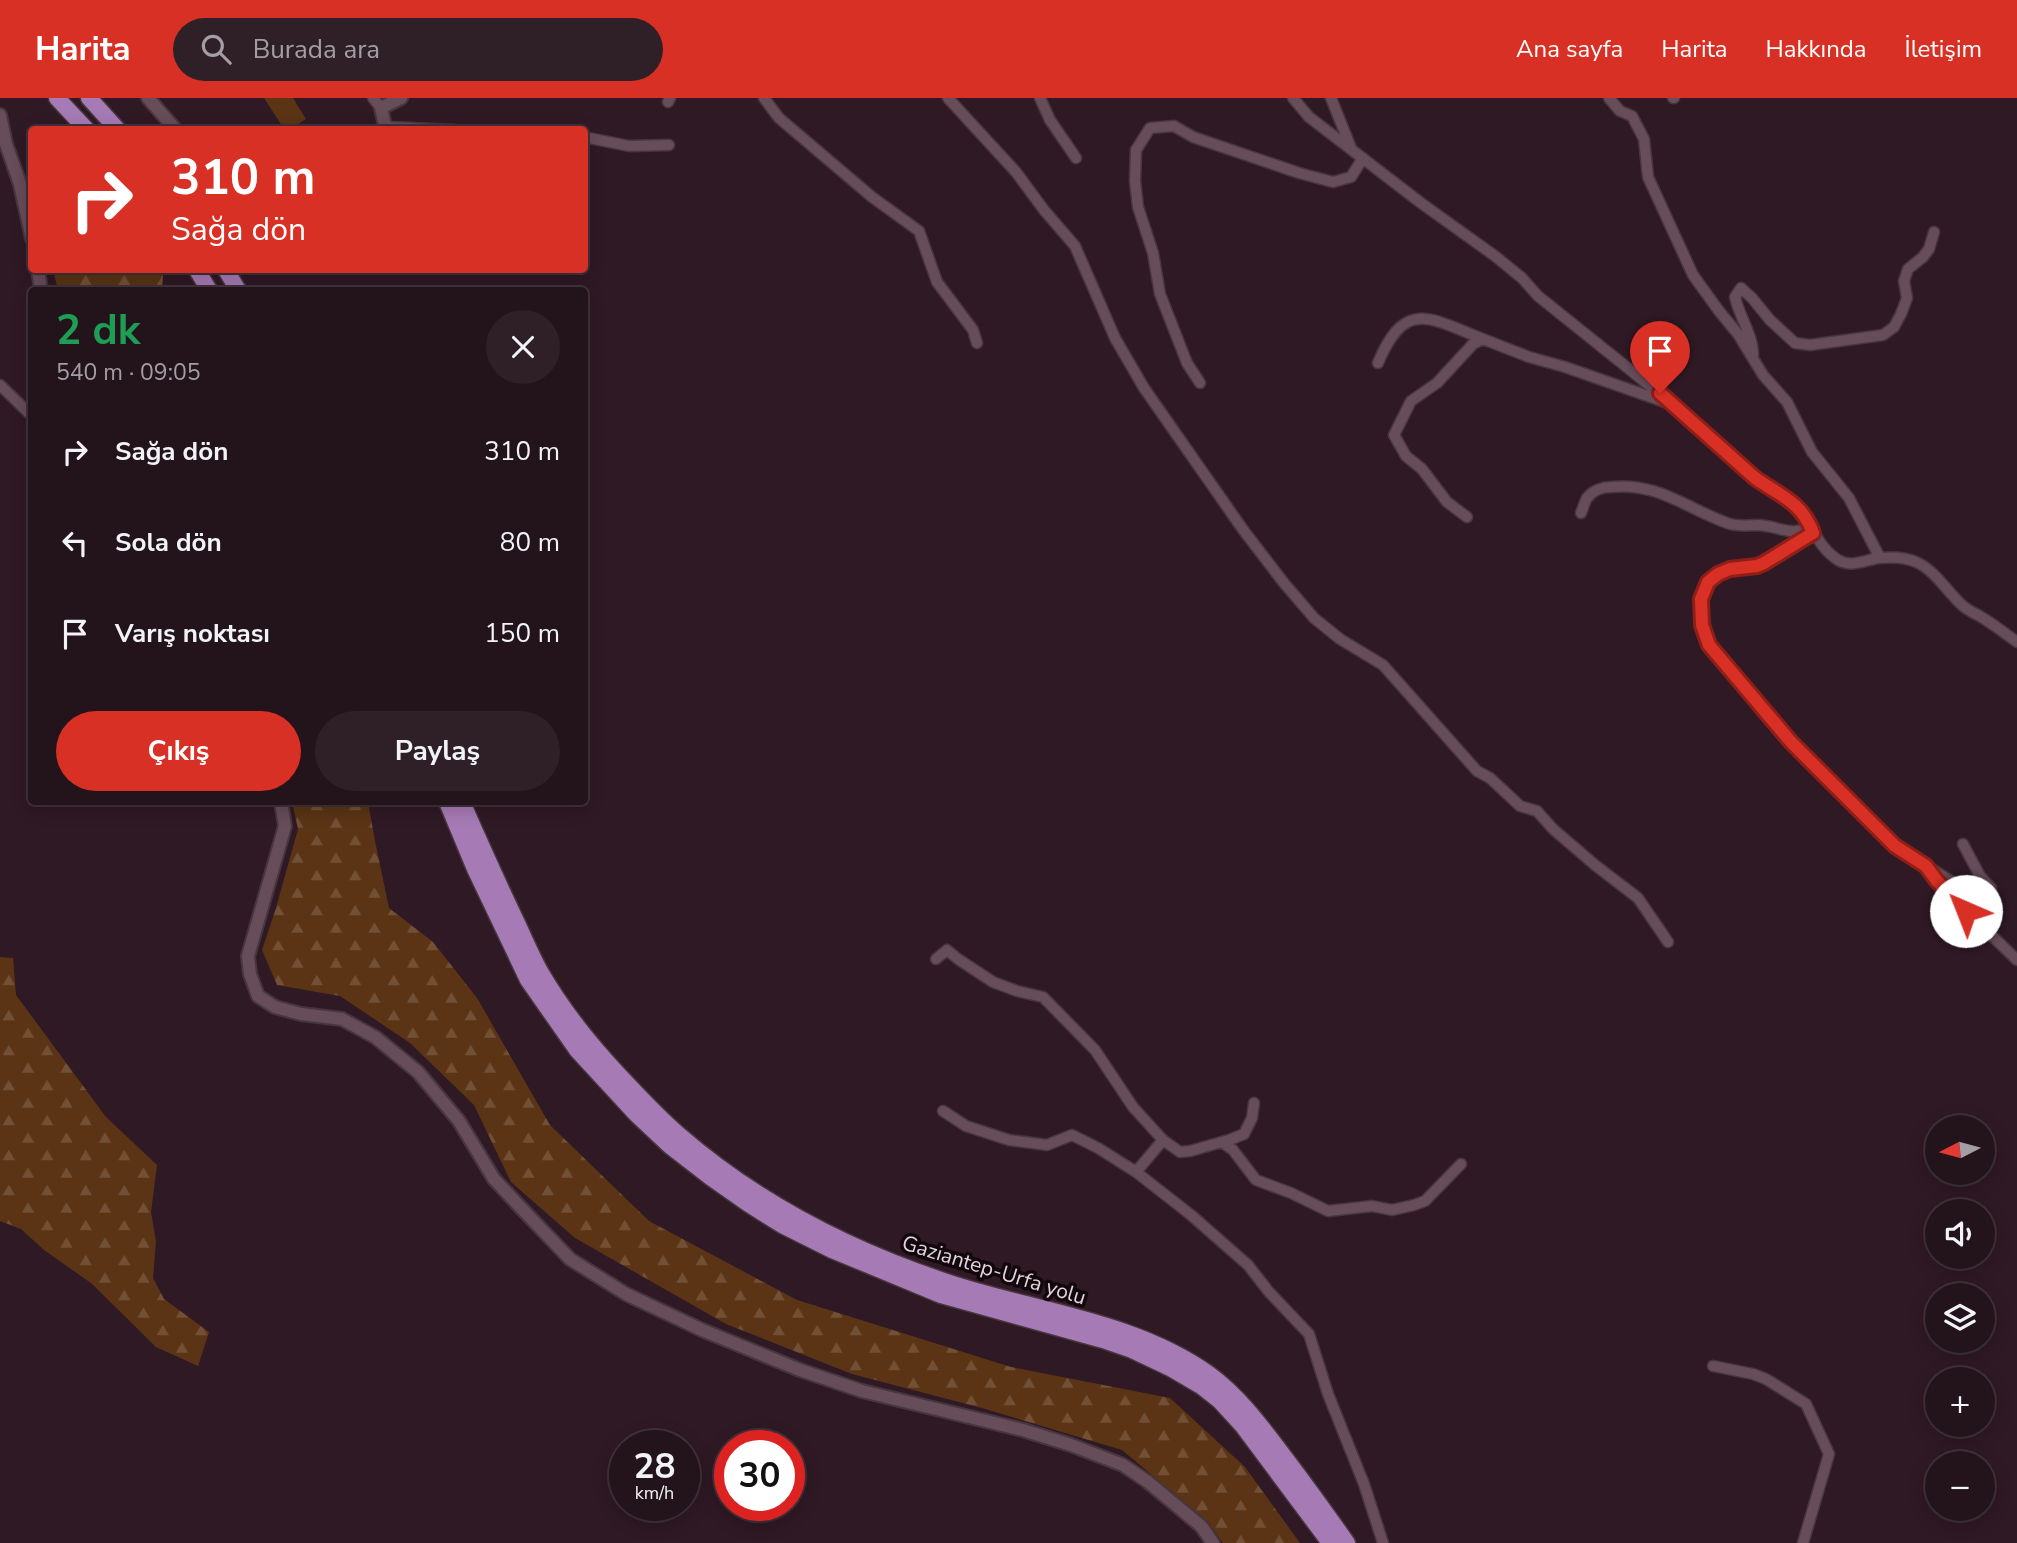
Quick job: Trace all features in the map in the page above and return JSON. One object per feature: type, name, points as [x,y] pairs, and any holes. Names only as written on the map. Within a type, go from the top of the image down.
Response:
[{"type":"highway","points":[[57,98],[83,126]]},
{"type":"highway","points":[[89,98],[114,126]]},
{"type":"highway","points":[[104,98],[125,126]]},
{"type":"highway","name":"Gaziantep-Urfa yolu","points":[[448,805],[475,869],[528,980],[577,1050],[637,1115],[670,1146],[747,1203],[782,1225],[832,1250],[941,1295],[1103,1340],[1172,1369],[1220,1401],[1242,1425],[1330,1543]]},
{"type":"highway","name":"Gaziantep-Urfa yolu","points":[[463,805],[541,973],[588,1041],[678,1135],[755,1191],[838,1237],[945,1281],[1108,1326],[1138,1337],[1209,1374],[1230,1391],[1253,1416],[1347,1543]]},
{"type":"street","points":[[148,98],[172,126]]},
{"type":"street","points":[[385,126],[377,103],[401,98]]},
{"type":"street","points":[[764,98],[779,118],[872,197],[919,231],[937,282],[973,330],[977,343]]},
{"type":"street","points":[[948,98],[1016,172],[1074,246],[1115,338],[1144,388],[1244,531],[1314,618],[1340,639],[1383,665],[1477,771],[1490,778],[1520,806],[1537,811],[1553,829],[1638,898],[1668,942]]},
{"type":"street","points":[[1040,98],[1049,120],[1076,158]]},
{"type":"street","points":[[1293,98],[1309,117],[1495,256],[1522,278],[1538,296],[1672,404],[1755,478],[1797,506],[1830,554],[1851,565],[1880,558],[1906,558],[1919,563],[1968,610],[2017,642]]},
{"type":"street","points":[[1331,98],[1351,149]]},
{"type":"street","points":[[1609,98],[1620,111],[1632,116],[1644,139],[1648,177],[1693,275],[1738,334],[1763,374],[1787,402],[1812,452],[1849,498],[1880,558]]},
{"type":"street","points":[[0,115],[5,144],[20,184],[28,221]]},
{"type":"street","points":[[1200,383],[1187,363],[1160,294],[1153,253],[1138,207],[1136,150],[1150,128],[1174,126],[1193,137],[1333,182],[1351,177],[1363,158]]},
{"type":"street","points":[[588,138],[629,146],[669,145]]},
{"type":"street","points":[[1753,359],[1753,346],[1735,298],[1741,288],[1795,343],[1810,345],[1883,335],[1894,327],[1901,314],[1906,298],[1904,281],[1908,269],[1930,249],[1934,232]]},
{"type":"street","points":[[1378,363],[1396,331],[1405,322],[1418,318],[1443,323],[1529,357],[1672,404]]},
{"type":"street","points":[[1467,517],[1447,502],[1422,469],[1406,457],[1394,435],[1411,401],[1437,383],[1473,344],[1483,339]]},
{"type":"street","points":[[0,385],[28,413]]},
{"type":"street","points":[[1581,513],[1587,498],[1597,490],[1635,485],[1729,524],[1762,525],[1791,532],[1812,531]]},
{"type":"street","points":[[1812,531],[1764,563],[1730,569],[1708,582],[1701,599],[1702,625],[1709,645],[1799,751],[1895,846],[1950,880],[1987,895],[1991,888],[1980,876],[1963,844]]},
{"type":"street","points":[[282,805],[285,826],[248,956],[250,974],[258,996],[275,1007],[300,1014],[342,1019],[375,1037],[418,1072],[459,1121],[494,1179],[570,1259],[626,1294],[702,1330],[800,1370],[862,1391],[1023,1430],[1123,1465],[1149,1482],[1200,1526],[1213,1543]]},
{"type":"street","points":[[1926,866],[1962,907],[2017,960]]},
{"type":"street","points":[[936,959],[947,950],[993,982],[1043,997],[1095,1050],[1133,1107],[1163,1140],[1180,1152],[1244,1134],[1252,1118],[1254,1103]]},
{"type":"street","points":[[943,1111],[966,1126],[1009,1140],[1046,1144],[1072,1135],[1098,1148],[1136,1172],[1248,1265],[1269,1293],[1309,1334],[1328,1394],[1364,1484],[1383,1543]]},
{"type":"street","points":[[1136,1172],[1163,1140]]},
{"type":"street","points":[[1222,1142],[1233,1150],[1256,1180],[1328,1211],[1372,1206],[1392,1210],[1414,1205],[1424,1201],[1461,1164]]},
{"type":"street","points":[[1713,1366],[1766,1379],[1806,1404],[1829,1454],[1803,1543]]},
{"type":"green space","points":[[264,98],[293,98],[306,119],[295,126],[282,126]]},
{"type":"green space","points":[[54,273],[163,275],[162,287],[57,287]]},
{"type":"green space","points":[[293,805],[369,805],[389,908],[433,942],[477,998],[550,1125],[649,1221],[797,1300],[1011,1367],[1170,1398],[1245,1467],[1300,1543],[1223,1543],[1208,1522],[1122,1450],[982,1408],[852,1374],[726,1324],[575,1238],[511,1182],[474,1105],[410,1043],[340,996],[277,985],[262,950],[298,829]]},
{"type":"green space","points":[[0,957],[13,958],[16,995],[106,1117],[157,1165],[151,1212],[156,1241],[153,1278],[164,1299],[209,1332],[198,1366],[156,1347],[91,1283],[44,1250],[21,1229],[0,1221]]},
{"type":"route","points":[[1660,393],[1755,478],[1797,506],[1813,533],[1764,563],[1730,569],[1708,582],[1701,599],[1702,625],[1709,645],[1808,760],[1895,846],[1926,866],[1966,911]]}]
